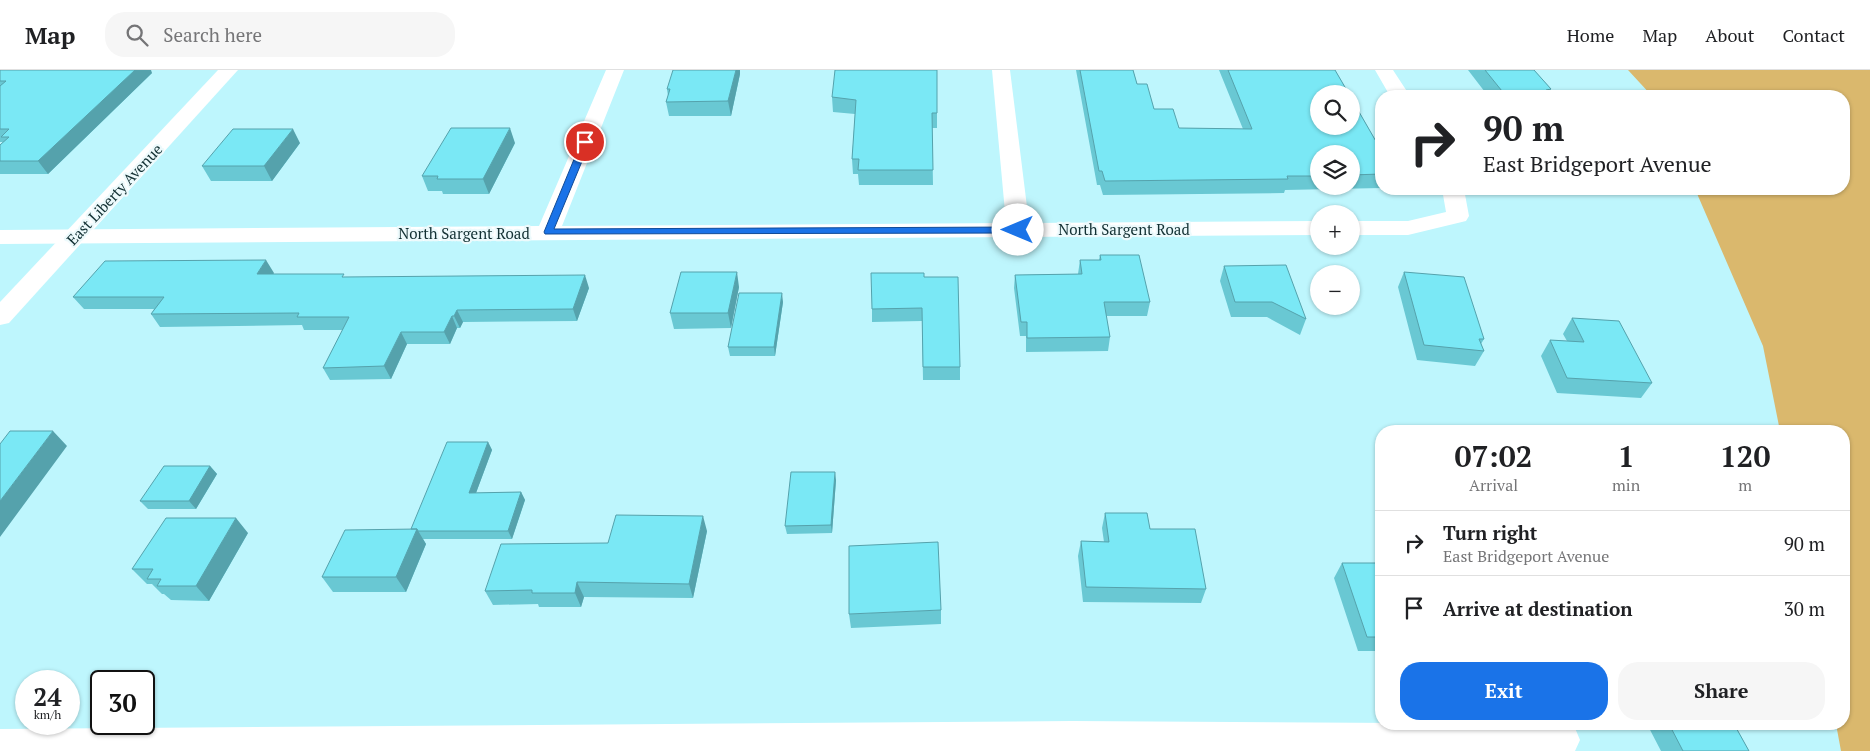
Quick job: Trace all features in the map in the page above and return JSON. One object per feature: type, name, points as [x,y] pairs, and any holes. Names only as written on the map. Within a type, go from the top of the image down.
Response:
[{"type":"street","name":"East Liberty Avenue","points":[[0,317],[229,70]]},
{"type":"street","points":[[548,232],[615,70]]},
{"type":"street","points":[[1001,70],[1018,230]]},
{"type":"street","points":[[1384,70],[1396,90]]},
{"type":"street","points":[[1360,228],[1408,228],[1458,216],[1454,195]]},
{"type":"street","name":"North Sargent Road","points":[[0,237],[1310,228]]},
{"type":"street","points":[[0,746],[330,748],[1562,740]]},
{"type":"shaded area","points":[[1628,70],[1870,70],[1870,751],[1841,751],[1837,730],[1850,730],[1850,425],[1779,425],[1763,346],[1698,195],[1850,195],[1850,90],[1646,90]]},
{"type":"building","points":[[0,70],[135,70],[38,161],[0,161],[0,145],[9,137],[1,137],[9,129],[0,129],[0,86],[6,81],[0,81]]},
{"type":"building","points":[[673,70],[736,70],[728,101],[666,102],[670,89],[667,89]]},
{"type":"building","points":[[835,70],[937,70],[937,113],[932,113],[933,170],[858,170],[859,159],[852,159],[856,100],[832,97]]},
{"type":"building","points":[[1080,70],[1133,70],[1137,84],[1147,84],[1154,109],[1173,109],[1179,128],[1252,129],[1228,70],[1335,70],[1344,85],[1310,85],[1310,135],[1360,135],[1360,114],[1375,140],[1375,174],[1360,175],[1360,145],[1310,145],[1310,176],[1287,176],[1288,179],[1105,181],[1102,171],[1099,171]]},
{"type":"building","points":[[1485,70],[1534,70],[1551,89],[1546,90],[1501,90]]},
{"type":"building","points":[[451,128],[510,128],[483,179],[437,179],[438,176],[422,176]]},
{"type":"building","points":[[233,129],[293,129],[264,166],[202,166]]},
{"type":"building","points":[[1100,255],[1139,255],[1150,302],[1104,302],[1110,337],[1027,338],[1027,322],[1021,322],[1015,275],[1082,274],[1080,260],[1101,260]]},
{"type":"building","points":[[266,260],[257,274],[344,274],[342,277],[585,275],[573,309],[457,310],[444,332],[401,332],[384,366],[323,368],[349,317],[297,317],[299,313],[151,314],[164,297],[73,297],[105,261]]},
{"type":"building","points":[[1286,265],[1306,319],[1272,302],[1235,302],[1224,266]]},
{"type":"building","points":[[681,272],[737,272],[728,313],[670,313]]},
{"type":"building","points":[[1404,272],[1464,277],[1484,339],[1479,339],[1484,351],[1424,345]]},
{"type":"building","points":[[871,273],[924,273],[924,277],[958,277],[960,367],[923,367],[922,308],[872,309]]},
{"type":"building","points":[[739,293],[782,293],[774,347],[728,347]]},
{"type":"building","points":[[1572,318],[1619,321],[1652,383],[1567,378],[1550,340],[1584,342]]},
{"type":"building","points":[[10,431],[53,431],[0,501],[0,444]]},
{"type":"building","points":[[447,442],[488,442],[469,493],[521,492],[508,531],[418,531],[417,529],[411,529]]},
{"type":"building","points":[[164,466],[210,466],[189,501],[140,501]]},
{"type":"building","points":[[791,472],[835,472],[831,525],[785,526]]},
{"type":"building","points":[[1105,513],[1147,513],[1150,529],[1195,529],[1206,589],[1086,587],[1081,541],[1109,542]]},
{"type":"building","points":[[616,515],[703,516],[689,584],[577,582],[575,593],[532,593],[532,590],[485,591],[501,544],[608,543]]},
{"type":"building","points":[[166,518],[236,518],[196,586],[157,586],[161,579],[147,579],[153,569],[132,569]]},
{"type":"building","points":[[417,529],[396,577],[322,577],[345,530]]},
{"type":"building","points":[[938,542],[941,610],[849,614],[849,546]]},
{"type":"building","points":[[1342,563],[1375,563],[1375,637],[1367,637]]},
{"type":"building","points":[[1672,730],[1737,730],[1749,751],[1683,751]]},
{"type":"route","points":[[585,142],[548,232],[1018,230]]}]
